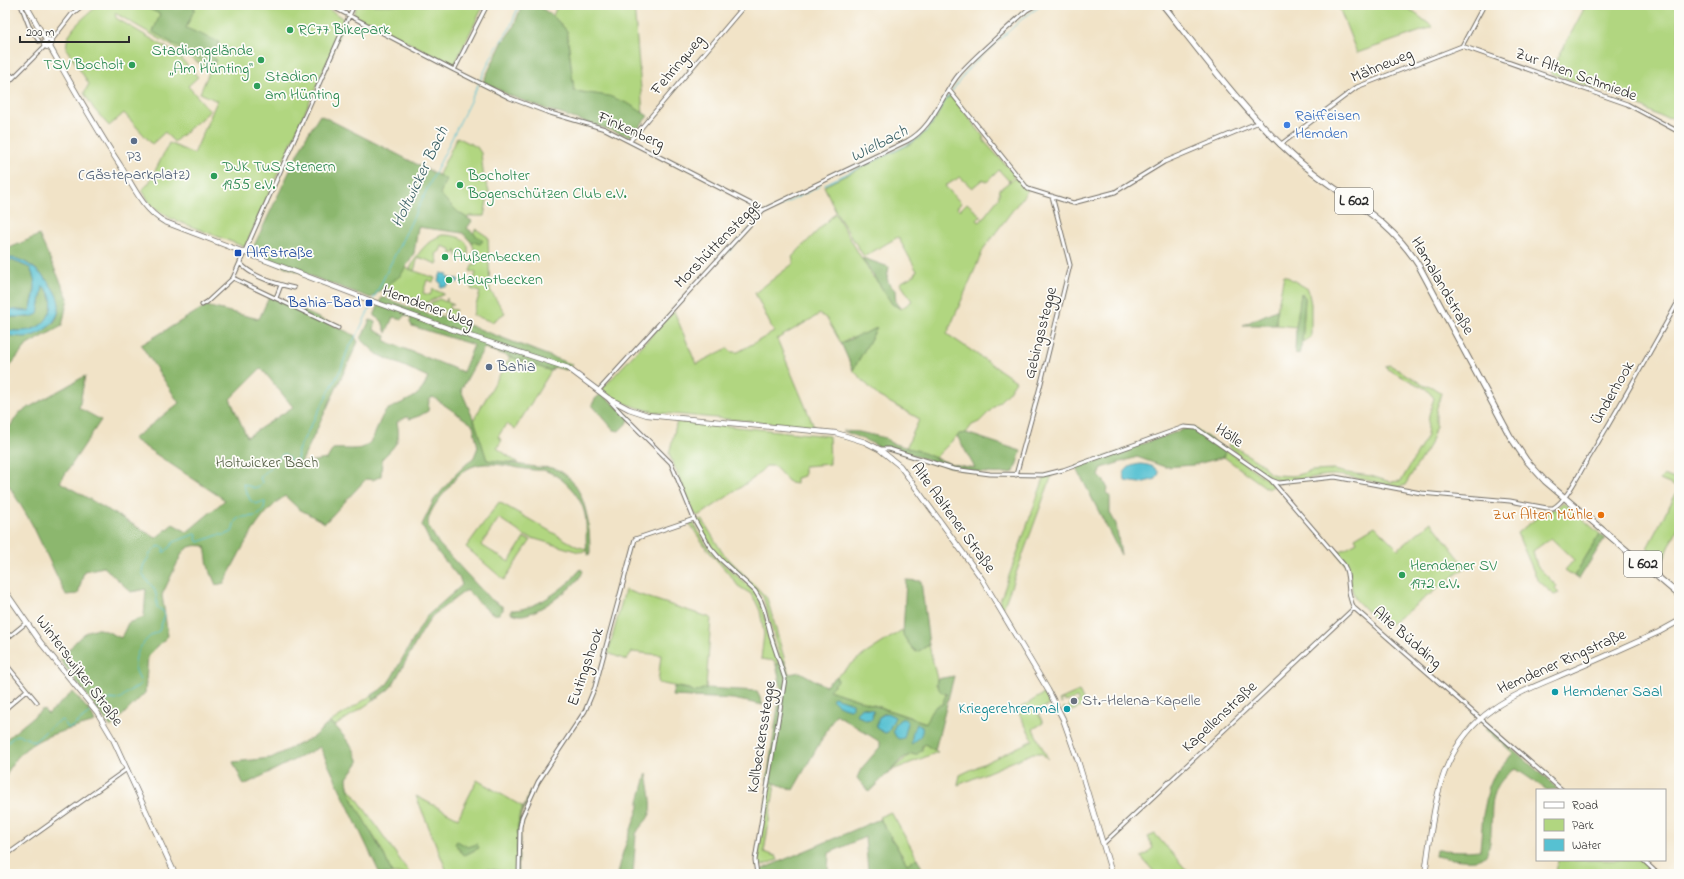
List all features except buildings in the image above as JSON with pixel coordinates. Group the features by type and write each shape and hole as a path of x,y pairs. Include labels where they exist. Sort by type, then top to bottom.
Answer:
{"main road":[{"name":"Hamalandstraße","path":"1163,5 1259,122 1280,145 1307,168 1375,216 1403,243 1420,266 1526,460 1564,497 1679,594"}],"street":[{"path":"21,5 29,26 39,41"},
{"path":"5,86 13,77 52,43 48,40 26,5"},
{"path":"48,40 82,5"},
{"path":"329,5 454,70 487,5"},
{"path":"202,305 233,278 354,5"},
{"name":"Fehringweg","path":"630,141 745,5"},
{"name":"Morshüttenstegge","path":"598,391 764,210 913,138 928,124 960,73 1027,10 1036,5"},
{"path":"1462,46 1484,5"},
{"name":"Zur Alten Schmiede","path":"1462,46 1627,104 1679,132"},
{"name":"Mähneweg","path":"1280,145 1358,87 1462,46"},
{"name":"Hemdener Weg","path":"47,47 150,213 165,222 368,300 473,337 568,368 598,391"},
{"path":"5,70 13,77"},
{"name":"Finkenberg","path":"454,70 510,98 547,112 605,130 630,141 764,210"},
{"path":"949,90 1028,188 1073,203 1115,192 1164,162 1259,122"},
{"name":"Gebingsstegge","path":"1016,475 1040,387 1070,265 1052,196"},
{"path":"240,263 250,272 281,285 294,288"},
{"path":"233,278 338,328"},
{"path":"276,298 281,285"},
{"name":"Ünderhook","path":"1564,497 1629,391 1679,300"},
{"name":"Alte Aaltener Straße","path":"598,391 629,409 647,415 836,433 865,442 879,449 896,462 908,475 982,579 1048,690 1071,739 1112,874"},
{"name":"Kollbeckersstegge","path":"608,398 621,414 671,463 694,519 710,547 721,560 755,591 762,600 772,640 785,679 755,860 757,874"},
{"name":"Hölle","path":"879,449 889,449 953,469 990,474 1043,475 1054,473 1184,427 1190,427 1196,428 1271,480 1280,483 1335,477 1421,493 1510,501 1547,508 1556,506 1564,497"},
{"name":"Alte Büdding","path":"1271,480 1344,565 1347,573 1349,599 1354,608 1561,789"},
{"name":"Eutingshook","path":"519,874 520,827 522,817 538,782 585,711 595,687 635,539 694,519"},
{"name":"Winterswijker Straße","path":"5,591 26,622 97,712 113,739 175,874"},
{"name":"Kapellenstraße","path":"1103,844 1354,608"},
{"name":"Hemdener Ringstraße","path":"1425,874 1437,802 1445,772 1462,739 1480,718 1505,700 1659,632 1679,621"},
{"path":"5,640 26,622"},
{"path":"5,663 37,702"},
{"path":"5,709 28,690"},
{"path":"5,856 127,769"},
{"path":"1644,861 1658,874"}],"green space":[{"path":"98,5 321,5 342,17 344,24 245,247 172,219 157,210 150,203 142,190 149,183 169,143 194,154 217,101 200,93 210,70 179,50 115,13 116,18 177,54 198,77 188,86 210,111 174,142 165,132 152,144 124,113 109,126 94,109 84,93 89,84 67,50 68,37 76,25"},
{"path":"151,5 190,5 195,8 186,28 219,42 213,57 216,59 213,67 153,32 160,14 149,9"},
{"path":"357,5 484,5 454,65 353,15"},
{"path":"522,5 537,5 553,16 567,31 574,91 609,96 629,104 648,116 633,135 629,136 551,111 511,96 483,82 502,43 513,28"},
{"path":"557,5 634,5 643,113 610,98 574,91 567,31 553,16"},
{"path":"1338,5 1404,5 1433,27 1357,53"},
{"path":"1586,5 1679,5 1679,119 1659,116 1629,100 1550,73"},
{"path":"950,96 955,100 983,136 984,141 1015,175 1009,181 999,170 987,182 983,179 972,188 960,177 945,186 961,203 957,208 960,210 967,203 981,216 977,220 980,222 998,199 1000,189 1016,177 1028,190 984,248 947,334 1016,381 1008,393 979,422 972,425 966,433 959,434 935,458 919,451 906,448 919,420 918,418 878,396 853,370 876,329 856,344 851,337 841,343 827,319 820,314 777,339 814,427 661,413 631,406 604,392 603,388 674,311 696,364 728,348 732,352 738,352 774,332 755,293 794,263 792,257 835,213 872,276 884,289 892,304 901,309 912,301 900,283 916,274 915,272 917,271 898,237 865,256 863,255 838,216 824,186 915,141 925,133 933,123 945,101"},
{"path":"320,115 446,179 440,194 458,212 472,221 467,228 483,241 480,244 470,241 463,233 418,227 414,253 401,275 371,298 250,254 306,137"},
{"name":"Bocholter Bogenschützen Club e.V.","path":"457,137 477,147 481,153 484,179 489,191 484,216 469,216 466,220 431,191"},
{"path":"476,229 488,237 490,290 505,313 492,322 473,315 480,292 471,289 476,273 470,271 473,264 476,264 479,256 473,253 474,248 469,238"},
{"path":"39,235 68,298 62,326 27,345 5,372 5,335 20,334 47,328 56,319 59,308 56,295 49,283 39,272 28,264 16,259 5,259 5,250"},
{"path":"442,235 459,237 463,240 468,247 467,259 457,256 456,250 455,253 451,254 451,249 442,246 440,251 436,254 437,264 418,257 414,271 410,269 416,258 427,244"},
{"path":"862,258 889,267 887,278 889,284 895,290 896,303 901,309 892,304"},
{"path":"12,260 30,268 36,283 31,308 29,311 5,309 5,263"},
{"path":"397,265 435,278 433,282 427,280 423,293 430,295 433,289 444,294 426,303 396,292 394,296 391,294 385,297 383,295"},
{"path":"1284,275 1308,289 1311,304 1311,337 1302,343 1305,298 1302,293 1296,327 1276,325 1277,310"},
{"path":"43,286 51,297 52,304 51,310 44,322 30,330 5,330 5,317 31,317 40,304"},
{"path":"1301,293 1305,298 1302,343 1299,354 1295,353 1296,327"},
{"path":"270,295 354,335 358,342 301,463 327,459 333,449 363,448 370,443 386,411 416,395 426,383 428,377 377,354 361,339 370,320 375,322 374,330 386,336 385,341 463,372 474,345 412,326 410,322 411,317 404,315 402,320 393,317 386,333 382,321 374,316 382,297 435,317 448,317 573,365 566,370 554,367 551,371 484,348 461,390 475,423 487,460 554,468 569,478 576,487 585,508 588,520 590,554 587,555 586,521 582,504 574,491 563,480 550,472 543,470 525,469 495,464 476,465 463,471 454,480 436,504 429,517 428,526 439,544 489,598 503,607 503,610 498,614 491,612 482,606 468,591 465,591 432,616 392,686 374,700 372,695 385,687 392,677 426,617 462,585 460,579 431,544 422,525 434,500 456,474 474,457 478,447 473,425 433,397 429,400 428,411 419,416 410,419 407,417 397,422 398,439 394,446 382,459 381,476 373,480 366,479 325,523 299,509 285,496 265,514 257,524 224,583 216,585 208,566 205,546 192,546 187,548 182,553 162,595 168,636 148,656 145,693 111,727 60,660 82,635 93,629 107,631 121,638 128,623 144,617 146,589 131,592 104,567 84,571 78,594 66,595 32,524 5,479 5,434 19,413 85,376 79,408 101,420 60,482 156,538 173,524 187,532 225,500 133,439 179,403 141,345 206,306 259,319","holes":["261,368 293,407 247,437 230,399"]},
{"path":"447,298 447,302 454,305 450,305 449,309 456,310 451,315 444,315 445,310 430,305 429,308 424,307 439,299 446,302"},
{"path":"1276,310 1276,325 1243,325"},
{"path":"877,328 853,370 841,343"},
{"path":"509,356 551,371 515,429 506,424 498,437 502,440 497,448 518,463 486,460 474,419 507,362 509,362"},
{"path":"1390,365 1425,386 1432,387 1441,393 1436,411 1436,426 1430,444 1405,485 1400,487 1334,475 1280,481 1268,477 1262,473 1228,446 1229,443 1263,465 1269,473 1275,475 1293,476 1312,471 1334,470 1371,476 1390,482 1401,481 1427,435 1429,415 1434,398 1426,389 1387,369 1386,366"},
{"path":"601,394 630,417 628,422 619,431 614,430 592,405 595,399"},
{"path":"677,421 829,436 830,464 804,466 804,476 796,478 796,484 790,483 774,466 766,466 754,478 697,516 693,511 669,454"},
{"path":"1190,428 1196,429 1226,450 1224,457 1193,465 1165,467 1137,457 1102,468 1099,476 1104,481 1108,489 1107,492 1110,497 1110,513 1116,524 1121,555 1076,467"},
{"path":"843,431 859,432 886,438 891,443 919,451 952,464 975,468 957,436 959,434 966,433 1021,451 1014,472 984,473 951,467 889,447 880,447"},
{"path":"1226,450 1269,481 1273,486 1268,489 1224,457"},
{"path":"1052,475 1004,606 1001,607 999,604 1044,478"},
{"path":"1664,475 1679,481 1679,488 1660,480"},
{"path":"1679,488 1679,525 1663,561 1647,548"},
{"path":"499,502 578,547 587,549 587,551 579,552 525,536 499,518 481,545 509,562 524,538 531,540 504,580 466,547"},
{"path":"1563,502 1600,534 1574,576 1565,570 1574,560 1551,538 1533,551 1537,566 1557,586 1555,589 1559,593 1554,595 1537,579 1517,533 1546,511 1556,509"},
{"path":"702,519 722,552 767,598 785,661 781,662 763,597 727,564 713,548 698,525 697,520"},
{"path":"693,522 706,544 718,559 756,593 779,663 776,665 775,661 761,659 764,634 760,611 756,602 751,594 738,586 707,549 689,523"},
{"name":"Hemdener SV 1972 e.V.","path":"1431,522 1466,567 1384,629 1356,600 1352,590 1348,567 1337,553 1357,542 1355,538 1375,526 1398,549"},
{"path":"1600,534 1605,538 1579,579 1574,576"},
{"path":"581,569 583,571 575,583 550,603 525,615 511,613 511,610 526,608 550,596 571,580"},
{"path":"906,580 921,581 929,645 917,652 912,648 903,635"},
{"path":"625,590 711,618 706,688 695,692 689,689 658,683 661,655 632,652 626,660 608,653"},
{"path":"902,630 906,640 916,652 929,645 937,679 936,685 946,693 944,702 931,715 927,723 829,690 838,681 837,676 859,658"},
{"path":"785,661 789,674 800,672 825,686 837,676 838,681 829,690 926,723 934,708 943,704 946,695 946,693 942,693 938,688 937,679 954,676 935,750 925,744 922,746 922,750 916,755 911,754 902,759 869,792 857,778 861,769 880,747 880,742 836,714 793,790 767,780 781,687 776,665","holes":["863,707 873,710 871,719 865,719 858,716","885,713 893,716 885,733 877,728 879,717"]},
{"path":"674,687 689,689 695,692 706,688 757,691 763,705 733,699 672,696"},
{"path":"1079,691 1085,705 1065,714 1063,708 1065,707 1068,710 1069,704 1079,702 1077,698 1069,700 1068,702 1065,702 1063,699 1061,700 1061,704 1059,700"},
{"path":"73,692 91,713 95,722 54,734 31,745 21,753 12,764 5,778 5,740 43,709 48,714"},
{"path":"1045,693 1051,704 1037,711 1043,723 1033,729 1048,759 1041,753 1033,753 958,785 960,775 1033,740 1017,710"},
{"path":"372,695 374,700 335,726 329,723"},
{"path":"329,723 338,729 353,748 359,762 347,778 348,788 356,806 385,857 392,874 380,874 320,747 244,785 233,762 271,758 313,737"},
{"path":"1488,727 1558,789 1546,789 1516,769 1512,771 1500,782 1493,799 1489,846 1484,857 1480,859 1467,860 1435,856 1436,850 1480,850 1483,815 1489,786 1493,777 1513,753 1485,729"},
{"path":"925,744 938,752 890,771 911,754 916,755"},
{"path":"647,773 651,810 649,817 636,834 633,874 618,874 623,852 639,807 639,801"},
{"path":"477,780 523,807 519,816 516,873 487,869 483,874 448,874 416,796 458,818"},
{"path":"770,781 775,784 764,852 776,856 778,860 758,867 759,847"},
{"path":"347,784 410,874 392,874 381,848 354,805"},
{"path":"530,791 531,793 521,817 518,874 516,873 518,824"},
{"path":"891,812 917,858 907,864 879,817"},
{"path":"880,819 907,864 917,858 924,872 923,874 856,874 868,870 865,837 829,853 828,871 821,874 795,874 793,872 792,874 760,874 760,870"},
{"path":"1155,834 1190,874 1156,874 1141,857 1149,853 1149,851 1153,848 1148,837"},
{"path":"457,841 468,847 477,844 479,848 463,855 455,843"},
{"path":"1558,861 1641,861 1657,874 1556,874"}],"water":[{"path":"5,259 18,259 26,263 41,274 53,289 59,304 59,311 53,322 42,331 30,336 22,337 5,335 5,330 26,331 39,326 44,322 51,310 51,297 43,286 38,314 31,317 5,317 5,309 29,311 34,297 35,288 34,279 30,268 12,260 5,263"},
{"name":"Hauptbecken","path":"441,273 447,274 448,278 458,279 459,281 457,283 452,280 446,287 440,287 441,283 438,281"},
{"path":"1133,465 1149,465 1156,469 1159,473 1156,479 1140,483 1125,481 1124,473 1127,469"},
{"path":"834,697 852,703 852,708 845,708 838,705 832,699"},
{"path":"861,707 873,710 872,719 865,720 856,714"},
{"path":"887,713 895,717 888,732 885,733 876,728 879,717"},
{"path":"904,718 908,723 904,738 899,739 893,731 897,723"},
{"path":"916,724 922,727 922,732 918,739 911,744 913,731"}],"waterway":[{"name":"Holtwicker Bach","path":"373,300 495,50 510,28 519,5"},
{"name":"Wielbach","path":"952,91 969,68 1023,18 1042,5"},
{"name":"Wielbach","path":"825,184 905,146 919,137 927,130 949,95"},
{"name":"Wielbach","path":"744,235 764,214 820,186"},
{"name":"Wielbach","path":"728,253 740,239"},
{"name":"Holtwicker Bach","path":"97,707 110,699 116,700 121,698 141,683 135,667 137,654 142,644 150,636 159,631 165,615 163,611 157,607 157,597 155,591 144,577 142,570 153,550 155,548 162,547 164,548 163,552 165,552 174,542 195,534 197,535 196,540 199,542 218,535 225,535 232,532 236,520 261,513 264,509 265,502 256,504 250,500 243,484 254,488 260,486 262,482 260,478 282,455 285,454 290,459 290,464 297,463 298,450 341,369 348,349 359,331 372,303"},
{"name":"Holtwicker Bach","path":"5,746 14,736 20,735 34,742 59,721 63,720 68,728 72,727 92,711"}],"place":[{"name":"RC77 Bikepark","path":"290,30"},
{"name":"Stadiongelände „Am Hünting“","path":"261,60"},
{"name":"TSV Bocholt","path":"132,65"},
{"name":"Stadion am Hünting","path":"257,86"},
{"name":"Raiffeisen Hemden","path":"1287,125"},
{"name":"P3 (Gästeparkplatz)","path":"134,141"},
{"name":"DJK TuS Stenern 1955 e.V.","path":"214,176"},
{"name":"Bocholter Bogenschützen Club e.V.","path":"460,185"},
{"name":"Alffstraße","path":"238,253"},
{"name":"Außenbecken","path":"445,257"},
{"name":"Hauptbecken","path":"449,280"},
{"name":"Bahia-Bad","path":"369,303"},
{"name":"Bahia","path":"489,367"},
{"name":"Zur Alten Mühle","path":"1601,515"},
{"name":"Hemdener SV 1972 e.V.","path":"1402,575"},
{"name":"Hemdener Saal","path":"1555,692"},
{"name":"St.-Helena-Kapelle","path":"1074,701"},
{"name":"Kriegerehrenmal","path":"1067,709"}]}
